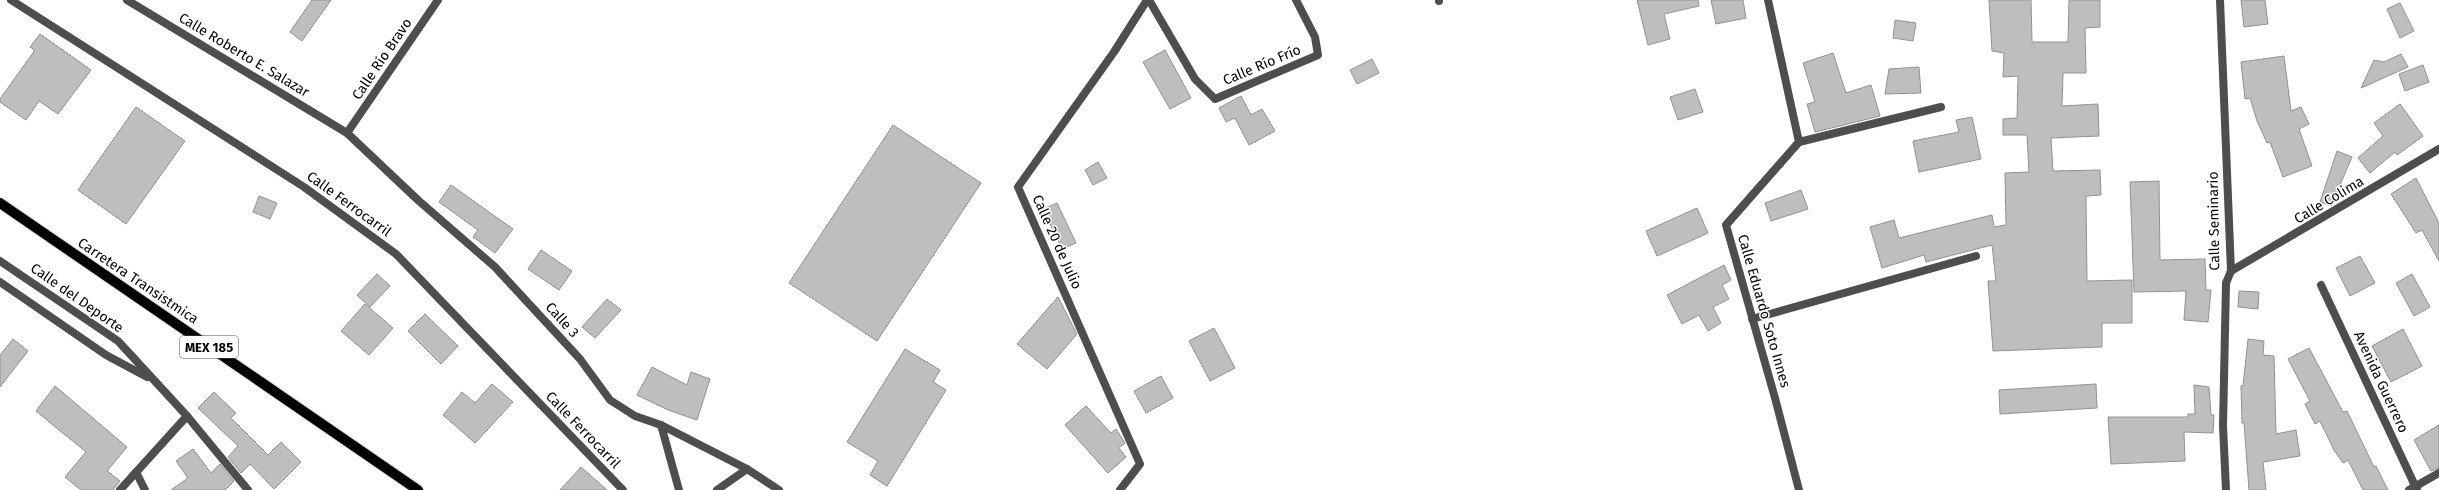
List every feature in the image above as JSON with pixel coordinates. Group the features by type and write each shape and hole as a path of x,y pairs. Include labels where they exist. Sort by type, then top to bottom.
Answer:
{"main road":[{"name":"Carretera Transistmica","path":"0,203 418,490"}],"street":[{"name":"Calle Ferrocarril","path":"11,0 304,187 396,254 623,490"},
{"name":"Calle Roberto E. Salazar","path":"127,0 347,133"},
{"name":"Calle Río Bravo","path":"347,133 438,0"},
{"name":"Calle Río Frío","path":"1148,0 1195,79 1215,99 1318,54 1315,37 1296,0"},
{"name":"Calle 20 de Julio","path":"1120,490 1140,464 1018,187 1114,52 1148,0"},
{"path":"1768,0 1799,142 1941,107"},
{"name":"Calle Seminario","path":"2220,0 2231,271 2226,283 2223,426 2226,490"},
{"name":"Calle 3","path":"347,133 419,201 495,267 580,359 610,400 635,416 661,424 747,469 779,490"},
{"name":"Calle Eduardo Soto Innes","path":"1799,142 1726,226 1799,490"},
{"name":"Calle Colima","path":"2231,271 2439,149"},
{"path":"1752,319 1976,256"},
{"name":"Calle del Deporte","path":"0,261 118,341 151,379 187,416 248,490"},
{"name":"Calle del Deporte","path":"0,282 106,355 151,379"},
{"name":"Avenida Guerrero","path":"2321,285 2414,489"},
{"path":"120,490 187,416"},
{"path":"661,424 679,490"},
{"path":"716,490 747,469"},
{"path":"136,472 145,490"},
{"path":"2414,489 2439,473"}],"building":[{"path":"312,0 331,0 302,41 290,32"},
{"path":"1637,0 1698,0 1699,6 1664,14 1670,39 1648,45"},
{"path":"1711,0 1743,0 1746,18 1716,24"},
{"path":"1989,0 2031,0 2032,42 2068,42 2069,0 2100,0 2100,27 2085,28 2086,73 2063,73 2062,106 2098,104 2099,136 2051,138 2053,171 2100,170 2101,195 2086,196 2087,281 2132,280 2132,323 2102,323 2102,347 1993,351 1988,281 1996,281 1992,245 1926,262 1924,255 1882,268 1870,227 1894,220 1899,238 1992,215 1994,227 2006,225 2005,173 2029,172 2027,135 2003,135 2003,119 2017,118 2018,76 2003,77 2004,53 1992,51"},
{"path":"2241,0 2265,0 2268,24 2244,27"},
{"path":"2400,3 2414,31 2400,38 2387,9"},
{"path":"1895,20 1916,23 1913,41 1893,38"},
{"path":"40,34 91,70 58,114 39,101 26,120 0,102 0,99 35,50 30,47"},
{"path":"1165,50 1191,98 1170,109 1143,62"},
{"path":"1833,53 1846,93 1871,85 1880,116 1815,132 1807,104 1815,102 1803,63"},
{"path":"2401,54 2408,67 2361,88 2374,60 2384,62"},
{"path":"2284,56 2291,111 2301,107 2309,124 2299,129 2312,166 2283,177 2270,142 2267,143 2257,121 2250,98 2245,99 2241,62"},
{"path":"1372,59 1379,73 1357,84 1350,70"},
{"path":"2423,65 2429,82 2405,91 2399,74"},
{"path":"1919,67 1921,93 1885,94 1889,69"},
{"path":"1695,89 1703,112 1678,120 1670,97"},
{"path":"1241,96 1251,115 1262,109 1275,131 1249,145 1235,118 1226,122 1219,108"},
{"path":"2400,104 2423,136 2397,155 2395,152 2370,173 2358,158 2383,136 2374,123"},
{"path":"136,107 185,141 126,224 78,190"},
{"path":"1972,117 1981,159 1919,172 1913,141 1959,132 1956,120"},
{"path":"893,125 981,183 877,341 789,283"},
{"path":"2337,151 2352,157 2331,206 2320,202"},
{"path":"1098,162 1107,178 1093,185 1085,170"},
{"path":"2416,178 2439,223 2439,261 2422,230 2416,233 2391,194"},
{"path":"2159,181 2160,260 2205,259 2206,290 2211,290 2208,322 2184,320 2186,291 2134,292 2130,182"},
{"path":"451,185 513,229 495,253 473,237 478,230 439,202"},
{"path":"1801,190 1808,209 1771,221 1765,203"},
{"path":"259,196 277,203 270,219 253,212"},
{"path":"1057,203 1076,243 1062,249 1043,209"},
{"path":"1697,208 1708,233 1657,256 1646,231"},
{"path":"541,250 572,271 559,290 528,269"},
{"path":"2360,256 2375,283 2350,296 2336,268"},
{"path":"1724,265 1731,280 1722,285 1729,299 1713,307 1721,323 1708,331 1699,315 1682,324 1667,295"},
{"path":"377,274 390,286 370,307 357,295"},
{"path":"2412,274 2430,307 2414,316 2396,283"},
{"path":"2239,291 2259,292 2258,309 2238,307"},
{"path":"1058,297 1077,334 1047,369 1017,344"},
{"path":"607,299 621,310 595,338 582,327"},
{"path":"365,304 393,328 369,355 341,331"},
{"path":"425,314 458,346 441,364 408,331"},
{"path":"1214,328 1235,368 1210,381 1189,341"},
{"path":"2403,329 2422,366 2391,382 2372,346"},
{"path":"13,339 28,351 0,387 0,355"},
{"path":"2248,339 2264,341 2263,355 2274,356 2276,434 2296,430 2300,456 2263,462 2266,490 2249,490 2244,423 2242,423 2241,386 2243,386"},
{"path":"2309,348 2343,412 2347,411 2374,467 2376,466 2388,490 2363,490 2348,460 2343,463 2334,450 2320,421 2315,424 2305,404 2310,401 2288,359"},
{"path":"905,349 940,370 933,382 946,390 887,486 870,475 878,461 847,442"},
{"path":"652,367 687,385 691,372 710,379 697,420 668,410 637,395"},
{"path":"1161,376 1173,398 1146,413 1134,391"},
{"path":"492,384 513,402 475,443 443,415 462,392 475,403"},
{"path":"2096,384 2097,408 2000,414 1999,390"},
{"path":"2194,385 2209,387 2211,415 2214,415 2213,433 2184,432 2185,461 2111,464 2108,417 2188,417 2188,414 2195,414"},
{"path":"55,386 127,447 107,471 120,481 113,490 81,490 65,477 86,452 36,411"},
{"path":"214,392 236,413 231,418 268,455 281,442 301,462 274,489 250,464 241,473 228,457 238,446 198,408"},
{"path":"1086,406 1111,433 1116,429 1125,443 1119,448 1126,457 1108,473 1065,425"},
{"path":"2439,425 2439,468 2431,471 2414,440"},
{"path":"193,449 211,473 220,464 234,481 225,490 171,490 188,478 176,461"},
{"path":"581,467 607,490 560,490"}]}
